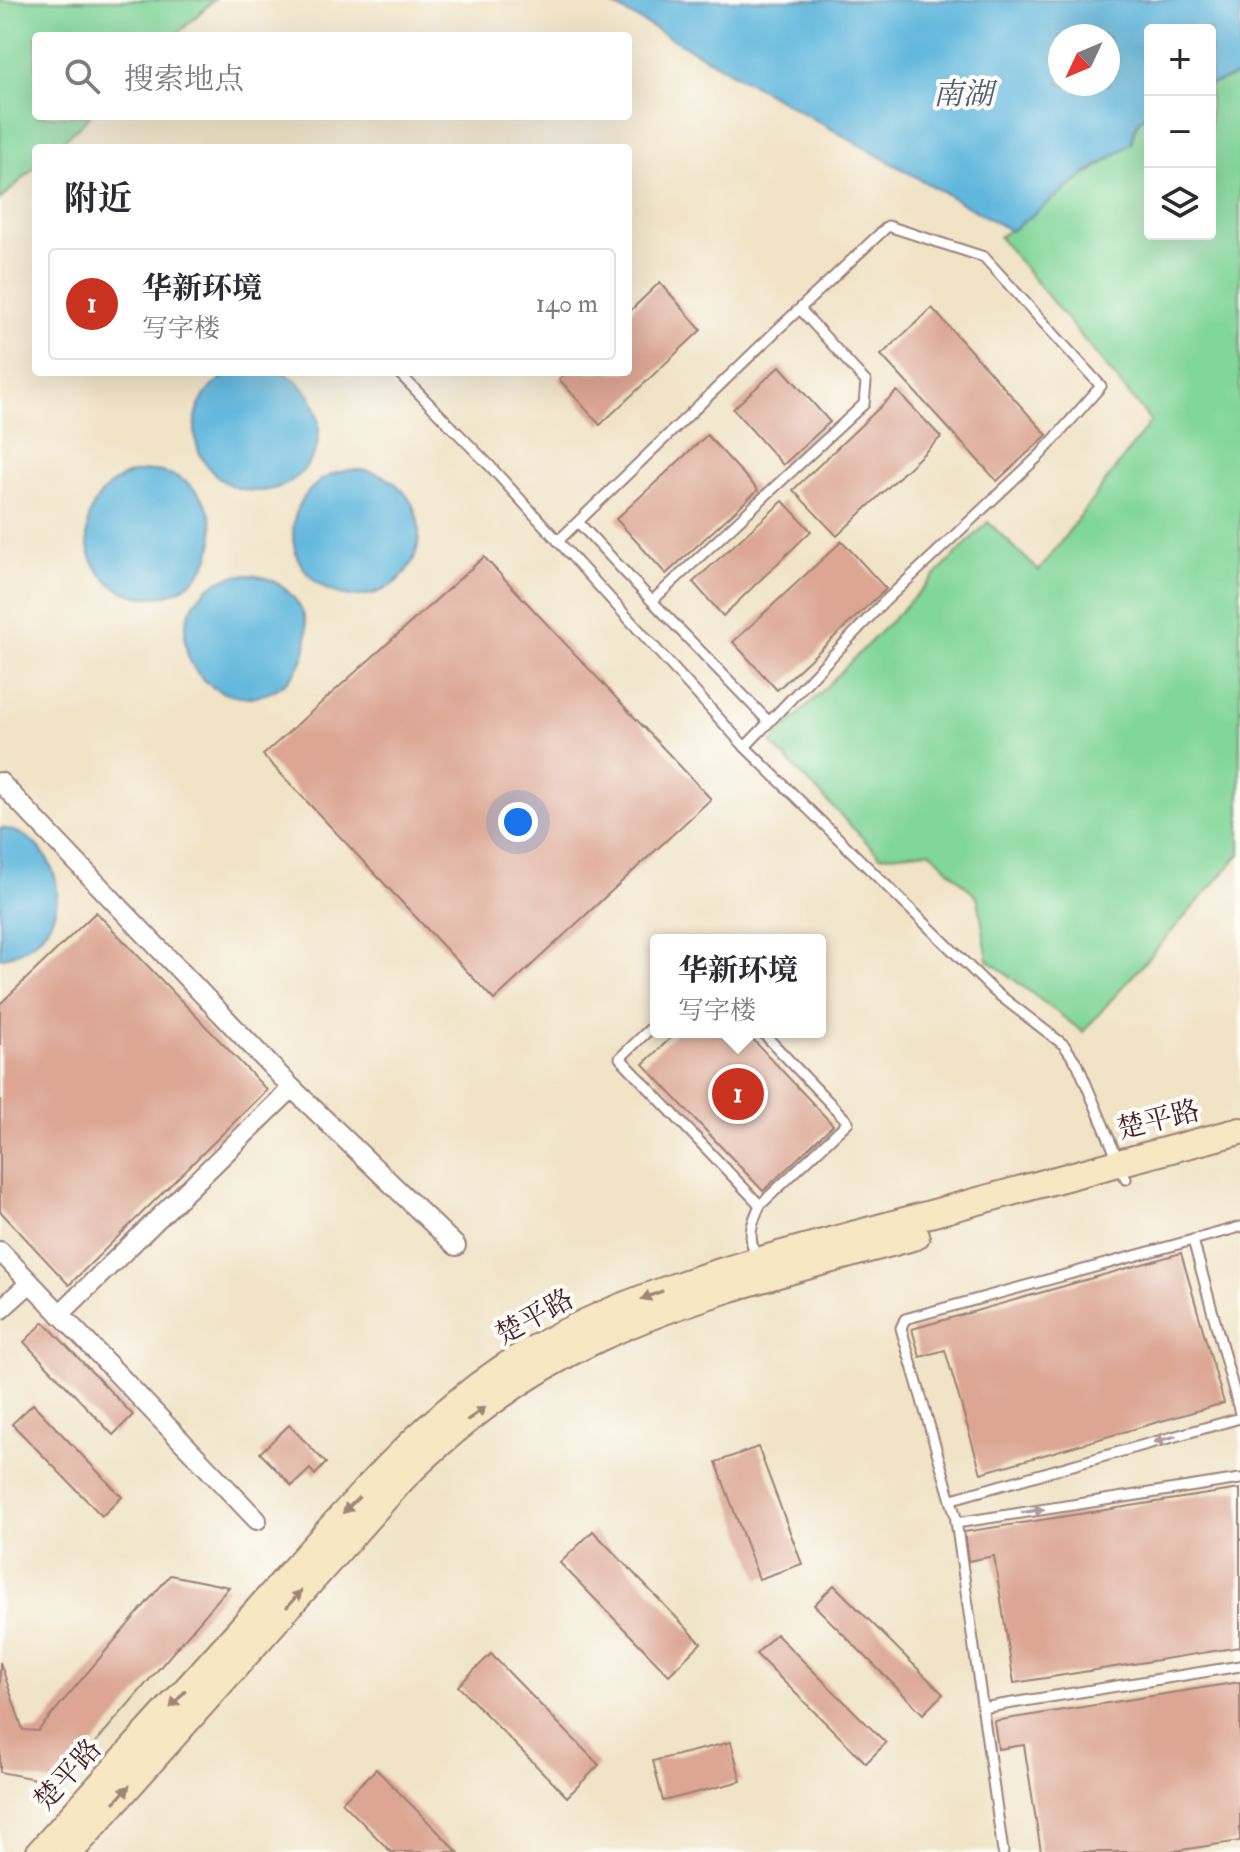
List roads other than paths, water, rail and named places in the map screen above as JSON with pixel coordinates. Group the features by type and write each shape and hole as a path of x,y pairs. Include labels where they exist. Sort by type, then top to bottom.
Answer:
{"main road":[{"name":"楚平路","path":"70,1852 402,1479 458,1427 525,1379 599,1338 707,1296 1123,1170 1240,1131"},
{"name":"楚平路","path":"40,1852 339,1518 445,1412 512,1362 588,1321 662,1291 758,1261 1123,1170 1240,1149"}],"street":[{"path":"0,782 292,1088 456,1246"},
{"path":"60,1314 292,1088"},
{"path":"0,1251 257,1520"},
{"path":"0,1310 30,1283"}],"lane":[{"path":"558,541 888,226 984,257 1101,386 1041,454 883,603 745,747"},
{"path":"652,601 864,404 866,382 800,309"},
{"path":"402,376 490,466 745,747 994,991 1064,1045 1078,1065 1123,1170"},
{"path":"578,522 769,722"},
{"path":"650,1029 620,1058 760,1205"},
{"path":"758,1261 750,1233 760,1205 848,1122 768,1038"},
{"path":"1003,1852 952,1499 901,1328 905,1319 1240,1228"},
{"path":"952,1499 1240,1416 1193,1240"},
{"path":"956,1523 1240,1479"},
{"path":"982,1708 1240,1666"}],"water":[{"name":"南湖","path":"604,0 1240,0 1240,74 1216,83 1216,24 1144,24 1144,116 1136,125 1131,144 1011,231"},
{"path":"225,376 289,376 309,395 318,417 318,441 309,463 291,481 269,490 245,490 223,481 205,463 196,441 196,417 200,405 213,385"},
{"path":"356,470 380,475 400,489 414,509 419,533 414,557 400,577 380,591 356,596 332,591 312,577 298,557 293,533 298,509 312,489 332,475"},
{"path":"150,471 174,475 195,489 209,510 213,534 209,558 195,579 174,593 150,597 126,593 105,579 91,558 87,534 91,510 105,489 126,475"},
{"path":"246,575 270,579 289,593 303,612 307,636 303,660 289,679 270,693 246,697 222,693 203,679 189,660 185,636 189,612 203,593 222,579"},
{"path":"0,828 18,833 34,843 55,876 57,894 47,927 35,941 20,952 0,958"}],"place":[{"name":"华新环境","path":"738,1094"}]}
